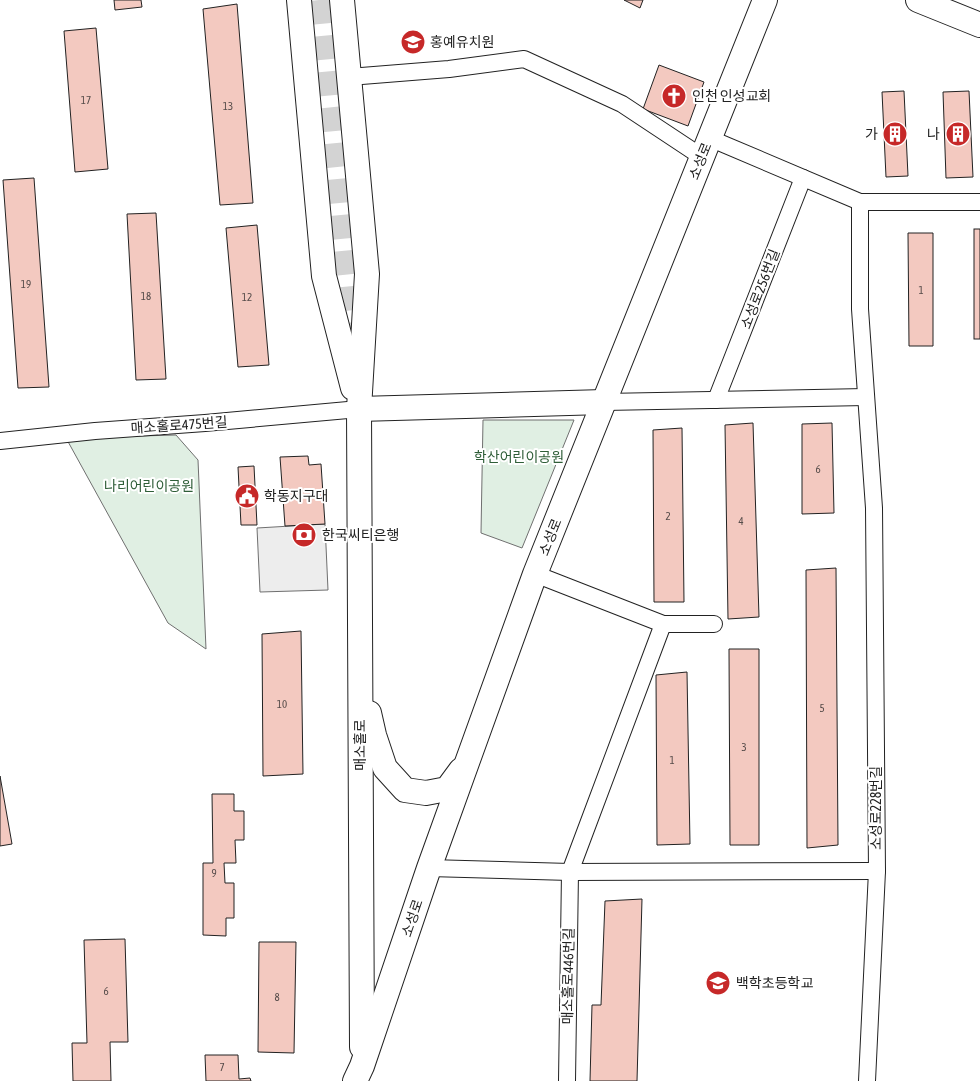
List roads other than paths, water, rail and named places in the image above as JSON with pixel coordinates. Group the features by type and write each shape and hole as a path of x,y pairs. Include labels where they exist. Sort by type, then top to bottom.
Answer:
{"street":[{"path":"299,0 324,276 358,409"},
{"path":"342,0 367,274 358,409"},
{"name":"소성로","path":"359,1076 429,868 535,574 764,0"},
{"path":"918,0 980,25"},
{"path":"349,77 449,69 524,59 622,104 705,148 803,178 860,202 980,202"},
{"name":"소성로256번길","path":"716,400 803,178"},
{"path":"358,409 866,397 860,309 860,202"},
{"name":"소성로228번길","path":"866,397 874,508 877,871 866,1081"},
{"name":"매소홀로475번길","path":"0,441 95,431 358,409"},
{"name":"매소홀로","path":"358,409 360,675 359,1076"},
{"path":"535,574 663,624 714,624"},
{"path":"570,872 663,624"},
{"path":"360,675 374,735 385,768 405,790 426,793 447,789 468,760"},
{"path":"429,868 570,872 877,871"},
{"name":"매소홀로446번길","path":"568,1081 570,872"}],"tunnel":[{"path":"319,0 354,367"}],"place":[{"name":"홍예유치원","path":"413,42"},
{"name":"인천 인성교회","path":"674,96"},
{"name":"가","path":"895,134"},
{"name":"나","path":"958,134"},
{"name":"학동지구대","path":"247,496"},
{"name":"한국씨티은행","path":"304,535"},
{"name":"백학초등학교","path":"718,983"}],"park label":[{"name":"학산어린이공원","path":"519,457"},
{"name":"나리어린이공원","path":"149,486"}]}
